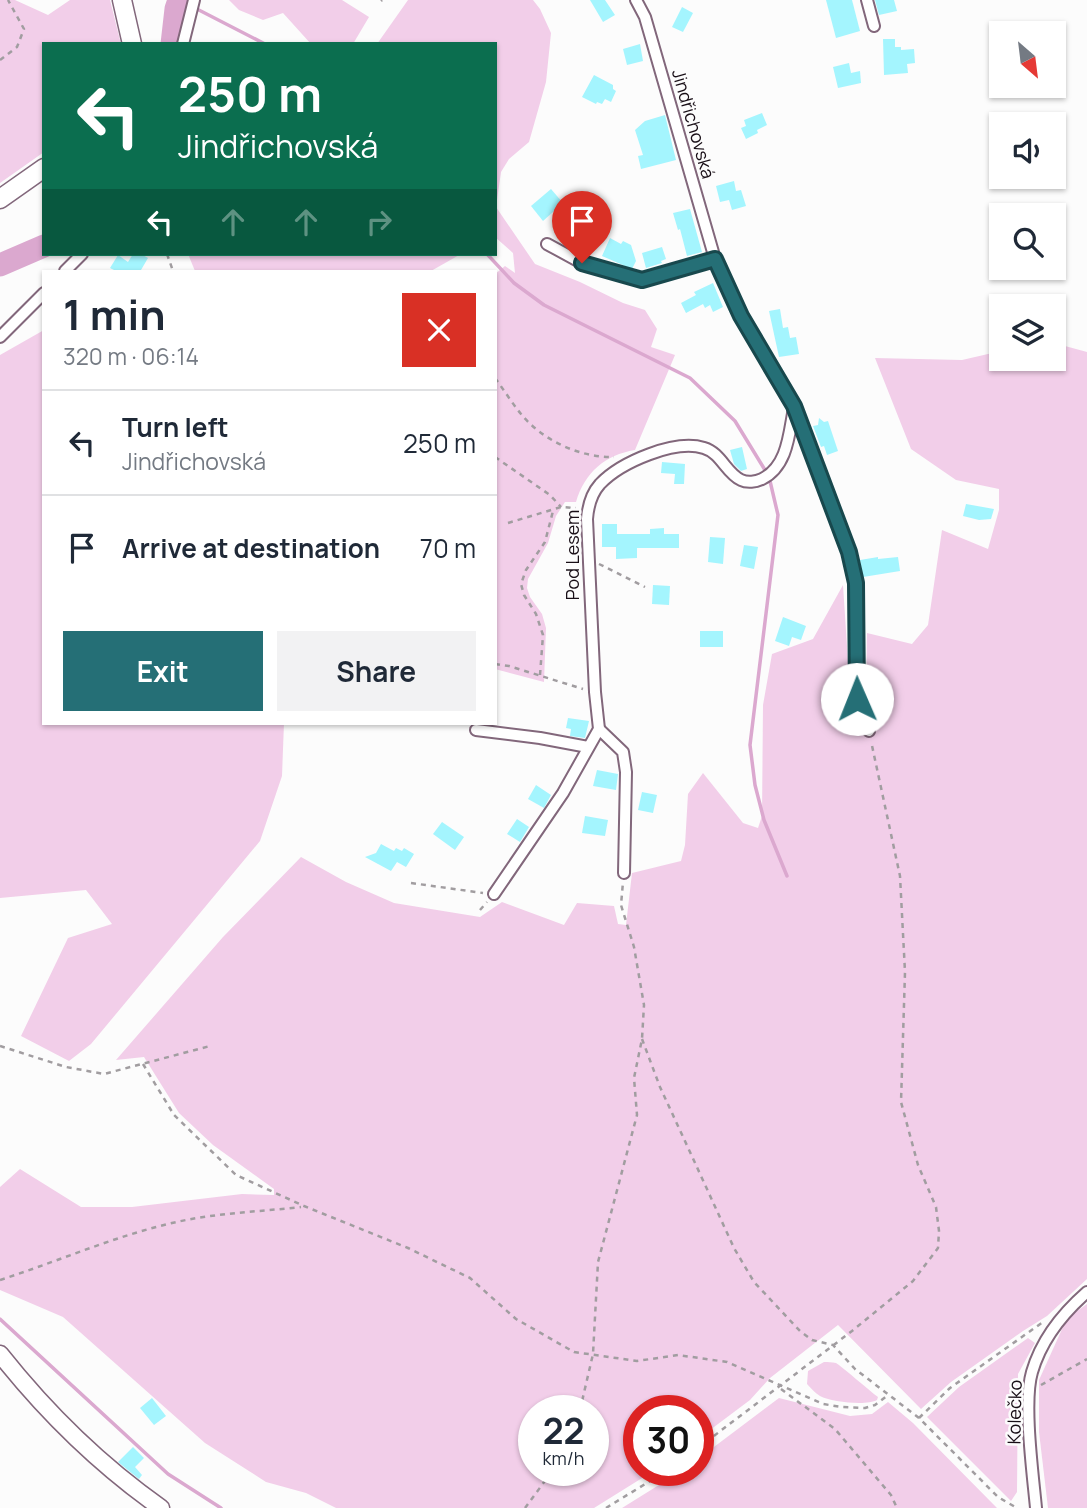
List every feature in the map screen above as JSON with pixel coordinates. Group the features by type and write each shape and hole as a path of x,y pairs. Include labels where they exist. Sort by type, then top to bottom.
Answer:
{"main road":[{"path":"122,0 132,42"},
{"path":"0,199 42,169"}],"street":[{"path":"184,42 194,0"},
{"name":"Jindřichovská","path":"636,0 645,17 715,259 741,316 794,406 849,552 856,583 857,699 869,731"},
{"path":"867,0 874,26"},
{"path":"547,244 582,263 642,280 715,259"},
{"path":"66,270 80,256"},
{"path":"0,337 42,295"},
{"name":"Pod Lesem","path":"599,729 590,612 588,508 599,485 620,468 669,448 693,446 715,453 741,480 762,478 773,472 782,459 794,406"},
{"path":"494,894 563,793 599,729 624,752 624,873"},
{"path":"476,730 587,747"},
{"name":"Kolečko","path":"1036,1508 1029,1392 1032,1372 1047,1341 1068,1309 1087,1292"},
{"path":"0,1354 38,1400 112,1472 161,1508"}],"path":[{"path":"0,60 17,47 24,29 8,0"},
{"path":"497,381 521,414 540,433 577,450 615,457"},
{"path":"497,458 550,495 561,508"},
{"path":"508,523 561,508 588,508"},
{"path":"540,675 543,635 521,584 526,570 545,542 553,511"},
{"path":"590,559 645,587"},
{"path":"497,664 595,692"},
{"path":"714,1436 913,1281 938,1248 936,1207 918,1165 901,1102 905,972 900,876 869,731"},
{"path":"583,1395 593,1354 598,1262 637,1115 634,1078 642,1039 644,1005 634,947 621,905 624,873"},
{"path":"411,883 494,894"},
{"path":"642,1039 660,1087 734,1248 754,1282 800,1331 812,1340 833,1345 855,1368 919,1418 998,1497 1017,1508"},
{"path":"0,1046 87,1072 104,1074 209,1046"},
{"path":"143,1064 174,1115 236,1175 408,1248 470,1278 516,1319 574,1352 637,1361 678,1354 727,1362 778,1387 802,1394 822,1404 854,1408 874,1405 888,1395"},
{"path":"0,1280 112,1239 170,1223 238,1211 304,1206"},
{"path":"919,1418 950,1388 1031,1330 1068,1309"},
{"path":"1029,1392 1087,1359"},
{"path":"778,1387 835,1429 891,1496 897,1508"},
{"path":"525,1508 541,1486"},
{"path":"606,1508 642,1486"}],"shaded area":[{"path":"0,0 15,0 48,15 70,0 110,0 120,42 42,42 42,153 0,183"},
{"path":"229,0 342,0 369,17 354,42 309,42 283,13 263,20 239,10"},
{"path":"408,0 533,0 540,9 551,33 546,82 529,142 509,159 501,172 497,200 497,42 378,42"},
{"path":"497,208 535,264 645,310 657,329 651,347 675,355 635,450 606,461 585,482 576,502 565,502 556,516 548,543 528,579 530,597 542,614 546,628 544,682 497,670 497,272 505,266 515,273 513,253 497,239"},
{"path":"189,256 457,256 433,270 195,270"},
{"path":"42,331 42,725 284,725 282,776 260,841 91,1044 69,1061 21,1036 68,938 112,924 86,890 0,898 0,355"},
{"path":"1066,346 1087,352 1087,1279 1047,1316 951,1382 921,1409 838,1325 770,1378 750,1400 714,1427 714,1395 623,1395 623,1486 629,1486 594,1508 336,1508 306,1493 266,1482 205,1443 63,1317 0,1290 0,1187 20,1169 81,1207 132,1207 242,1194 274,1195 274,1189 213,1145 179,1113 144,1057 116,1060 223,937 301,857 346,882 394,903 480,917 502,902 564,925 577,903 614,906 618,924 626,925 632,873 681,861 685,845 688,794 703,773 743,823 758,828 762,816 763,705 772,654 813,639 843,585 851,708 866,701 867,633 912,644 928,625 942,530 988,549 999,510 999,489 956,480 911,449 875,358 962,360 989,354 989,371 1066,371"},
{"path":"1087,1304 1087,1508 1048,1508 1039,1432 1039,1380 1067,1318"},
{"path":"1028,1338 1035,1343 1018,1374 1017,1492 1011,1501 927,1417 959,1387"},
{"path":"824,1362 839,1365 878,1397 877,1400 865,1403 849,1402 818,1395 807,1384 808,1371"},
{"path":"779,1398 850,1416 872,1414 888,1402 913,1423 997,1508 622,1508 657,1486 714,1486 714,1447"}],"building":[{"path":"590,0 605,0 615,15 603,22"},
{"path":"826,0 852,0 860,31 836,38"},
{"path":"875,0 894,0 897,11 879,15"},
{"path":"682,7 693,13 683,32 672,27"},
{"path":"883,39 895,39 895,47 901,47 901,50 914,49 915,63 907,64 908,73 884,75"},
{"path":"640,44 643,61 627,65 623,49"},
{"path":"849,63 851,73 860,71 861,83 838,88 833,67"},
{"path":"594,75 613,85 616,91 611,102 605,99 602,104 596,104 582,97"},
{"path":"762,113 767,125 746,139 741,128 746,126 744,120"},
{"path":"665,115 676,160 641,169 638,156 643,155 635,130 645,121"},
{"path":"734,181 736,191 741,190 746,206 732,210 729,200 720,202 716,186"},
{"path":"551,189 563,203 543,221 531,206"},
{"path":"690,209 702,252 687,256 673,213"},
{"path":"610,238 621,244 623,241 631,245 636,261 632,269 602,256"},
{"path":"662,247 666,259 646,268 642,253"},
{"path":"117,256 128,262 132,256 148,258 141,270 110,268"},
{"path":"713,283 723,307 713,312 710,305 705,308 703,304 686,313 681,303 696,295 694,292"},
{"path":"780,309 783,328 788,327 790,338 796,337 799,354 779,357 769,311"},
{"path":"819,418 824,422 828,421 838,451 827,455 824,446 821,447 813,426 818,425"},
{"path":"742,447 747,469 741,471 734,464 730,450"},
{"path":"662,462 685,464 684,484 674,484 675,474 661,473"},
{"path":"966,504 994,509 991,519 979,520 963,516"},
{"path":"602,524 617,524 617,534 650,534 650,529 664,528 664,534 679,534 679,548 637,548 637,558 616,559 616,547 602,547"},
{"path":"710,537 725,538 723,564 708,562"},
{"path":"744,545 758,547 754,569 740,566"},
{"path":"898,557 900,571 863,577 860,560"},
{"path":"653,585 670,586 669,605 652,604"},
{"path":"783,617 806,626 801,640 792,637 789,646 775,641"},
{"path":"700,631 723,631 723,647 700,647"},
{"path":"568,718 589,721 585,738 570,736 571,729 566,728"},
{"path":"597,770 618,774 616,790 593,786"},
{"path":"536,785 551,795 544,808 528,799"},
{"path":"642,792 657,795 653,813 638,810"},
{"path":"585,816 608,820 605,836 582,833"},
{"path":"517,819 529,827 520,842 507,834"},
{"path":"442,822 464,837 455,850 433,834"},
{"path":"381,844 394,851 396,848 402,851 404,848 414,854 406,867 397,862 391,871 365,857 376,853"},
{"path":"152,1398 166,1416 154,1425 140,1408"},
{"path":"133,1447 144,1458 135,1467 142,1475 139,1479 118,1462"}],"waterway":[{"path":"172,42 179,0"},
{"path":"195,8 261,42"},
{"path":"0,265 42,247"},
{"path":"489,256 514,283 544,305 690,378 735,421 765,470"},
{"path":"770,481 778,515 750,745 755,785 764,820 787,876"},
{"path":"0,1319 168,1474 221,1508"}],"route":[{"path":"582,263 642,280 715,259 741,316 794,406 849,552 856,583 857,699"}]}
